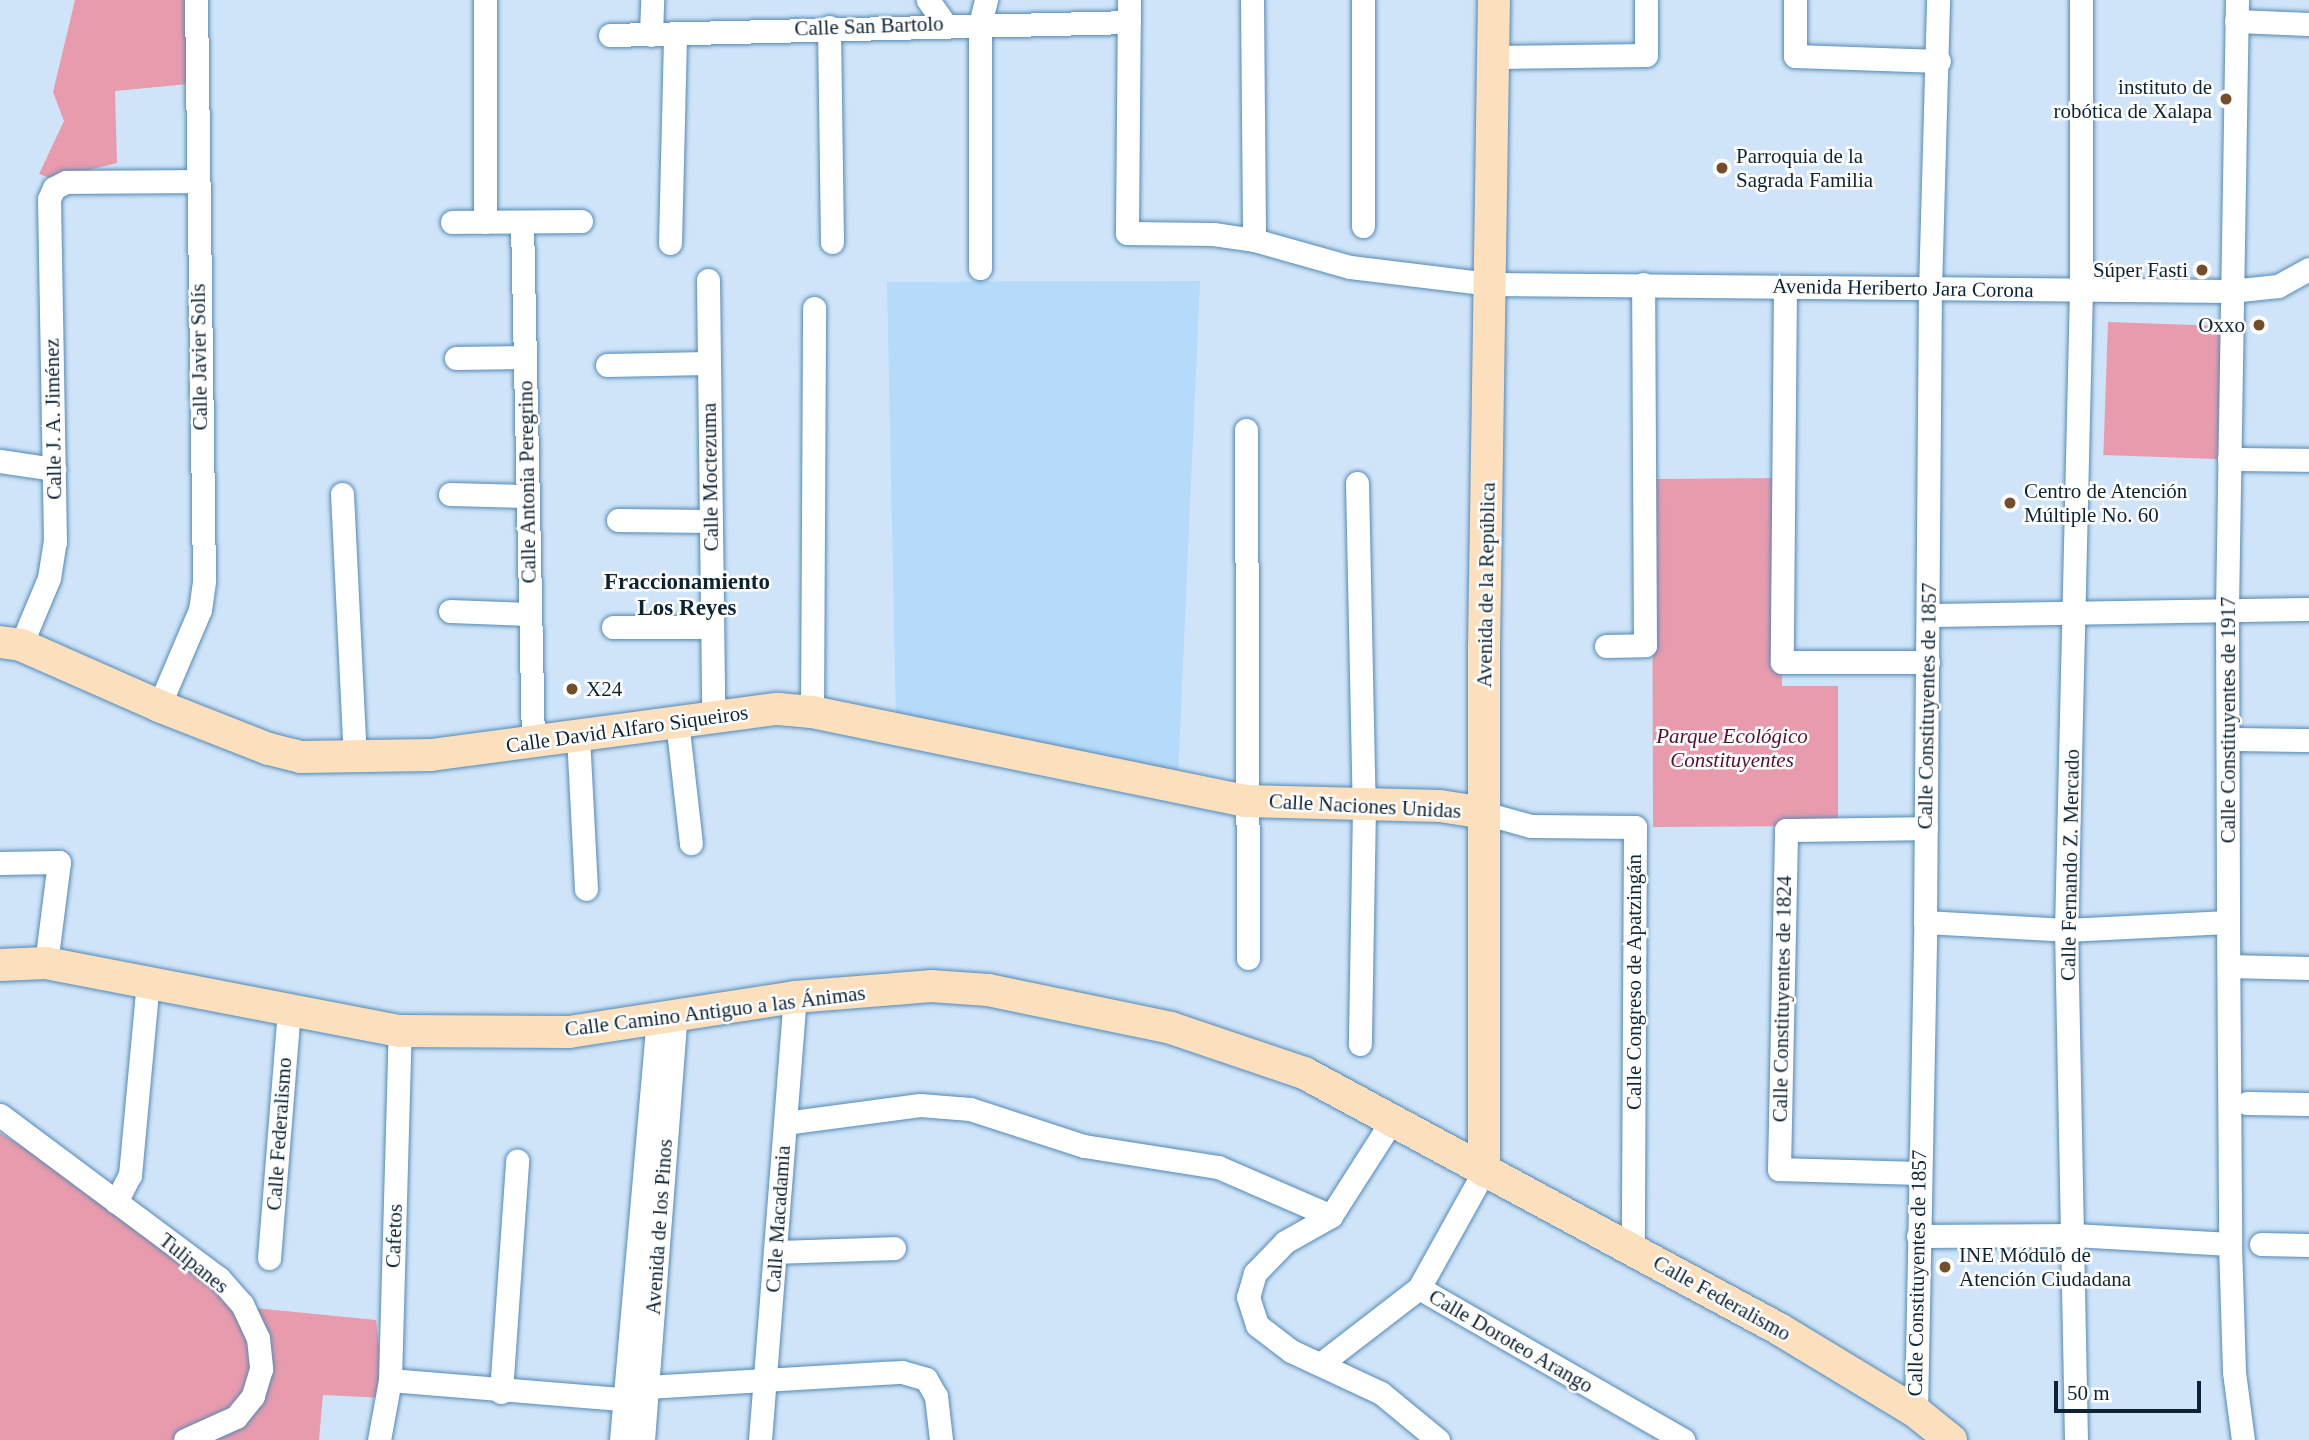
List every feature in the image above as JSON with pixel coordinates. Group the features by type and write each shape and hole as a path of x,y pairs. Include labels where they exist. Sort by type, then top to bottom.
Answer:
{"main road":[{"name":"Avenida de la República","path":"1484,1171 1494,0"},
{"name":"Calle David Alfaro Siqueiros","path":"7,638 159,706 269,750 301,757 355,759 533,742 778,709 812,712 1245,801"},
{"name":"Calle Naciones Unidas","path":"1245,801 1364,807 1440,806 1485,813"},
{"name":"Calle Camino Antiguo a las Ánimas","path":"0,965 46,963 400,1031 569,1032 795,997 931,986 1002,992 1171,1028 1240,1048 1304,1073 1484,1171"},
{"name":"Calle Federalismo","path":"1484,1171 1633,1248 1779,1329 1916,1412 1951,1440"}],"street":[{"name":"Calle Javier Solís","path":"159,706 200,610 204,580 195,181 196,0"},
{"path":"485,0 485,222"},
{"path":"652,0 652,35"},
{"path":"928,0 944,23"},
{"path":"980,268 980,24 986,0"},
{"path":"1252,0 1254,240"},
{"path":"1363,0 1363,226"},
{"path":"1494,57 1646,55 1646,0"},
{"path":"1795,0 1795,56 1939,61"},
{"name":"Calle Constituyentes de 1857","path":"1916,1412 1929,615 1930,290 1939,61 1938,0"},
{"name":"Calle Fernando Z. Mercado","path":"2076,1440 2066,930 2076,611 2081,290 2081,0"},
{"name":"Calle San Bartolo","path":"610,35 980,24 1129,11"},
{"name":"Avenida Heriberto Jara Corona","path":"1129,11 1127,233 1213,234 1254,240 1350,267 1491,284 2231,291 2278,286 2309,269"},
{"path":"2237,11 2309,24"},
{"name":"Calle Constituyentes de 1917","path":"2237,11 2227,611 2228,922 2230,1244 2234,1372 2243,1440"},
{"path":"829,27 832,242"},
{"path":"670,243 675,33"},
{"name":"Calle J. A. Jiménez","path":"7,638 49,578 55,542 49,200 54,188 66,181 195,181"},
{"path":"453,222 580,221"},
{"name":"Calle Antonia Peregrino","path":"522,222 525,496 533,742"},
{"name":"Calle Moctezuma","path":"708,280 713,716"},
{"path":"1606,646 1646,645 1643,284"},
{"path":"1786,287 1782,663 1928,662"},
{"path":"812,712 814,308"},
{"path":"456,358 525,357"},
{"path":"607,365 708,363"},
{"path":"1246,430 1245,801 1248,958"},
{"path":"2229,459 2309,460"},
{"path":"0,461 54,469"},
{"path":"1357,483 1364,807 1360,1044"},
{"path":"342,494 355,759"},
{"path":"450,494 525,496"},
{"path":"618,520 710,521"},
{"path":"1929,615 2309,609"},
{"path":"450,611 529,614"},
{"path":"613,627 711,627"},
{"path":"677,721 691,843"},
{"path":"578,736 586,889"},
{"path":"2228,739 2309,740"},
{"name":"Calle Congreso de Apatzingán","path":"1485,813 1531,826 1635,827 1633,1248"},
{"name":"Calle Constituyentes de 1824","path":"1918,1173 1779,1169 1786,830 1926,828"},
{"path":"0,863 59,862 46,963"},
{"path":"1925,922 2066,930 2228,922"},
{"path":"2229,966 2309,968"},
{"path":"116,1202 130,1175 148,981"},
{"name":"Calle Macadamia","path":"761,1440 795,997"},
{"name":"Calle Federalismo","path":"269,1258 289,1011"},
{"name":"Avenida de los Pinos","path":"621,1440 623,1399 638,1356 667,1015"},
{"name":"Cafetos","path":"379,1440 390,1380 400,1031"},
{"path":"2247,1103 2309,1104"},
{"path":"785,1123 920,1105 970,1108 1084,1146 1218,1167 1331,1216"},
{"name":"Tulipanes","path":"0,1115 219,1278 242,1304 258,1338 261,1369 253,1396 236,1417 185,1440"},
{"path":"1391,1122 1331,1216 1285,1242 1255,1273 1248,1297 1250,1312 1257,1325 1291,1351 1323,1362 1381,1393 1438,1440"},
{"path":"501,1392 517,1161"},
{"name":"Calle Doroteo Arango","path":"1484,1171 1419,1288 1683,1440"},
{"path":"1918,1236 2074,1235 2230,1244"},
{"path":"2261,1244 2309,1245"},
{"path":"775,1252 894,1248"},
{"path":"1323,1362 1419,1288"},
{"name":"Avenida de los Pinos","path":"638,1356 647,1387 643,1440"},
{"path":"647,1387 902,1371 926,1379 936,1396 941,1440"},
{"path":"390,1380 501,1392 623,1399"}],"shaded area":[{"path":"1200,281 1178,776 896,718 887,282"}],"green space":[{"path":"75,0 195,0 188,84 115,91 117,163 53,179 39,174 64,121 53,92"},
{"path":"2108,322 2222,326 2217,459 2103,455"},
{"name":"Parque Ecológico Constituyentes","path":"1781,478 1782,686 1838,686 1838,826 1653,827 1652,479"},
{"path":"0,1133 105,1197 253,1308 376,1320 385,1398 323,1395 319,1440 0,1440"}],"place":[{"name":"instituto de robótica de Xalapa","path":"2226,99"},
{"name":"Parroquia de la Sagrada Familia","path":"1722,168"},
{"name":"Súper Fasti","path":"2202,270"},
{"name":"Oxxo","path":"2259,325"},
{"name":"Centro de Atención Múltiple No. 60","path":"2010,503"},
{"name":"X24","path":"572,689"},
{"name":"INE Módulo de Atención Ciudadana","path":"1945,1267"}],"district":[{"name":"Fraccionamiento Los Reyes","path":"687,595"}]}
